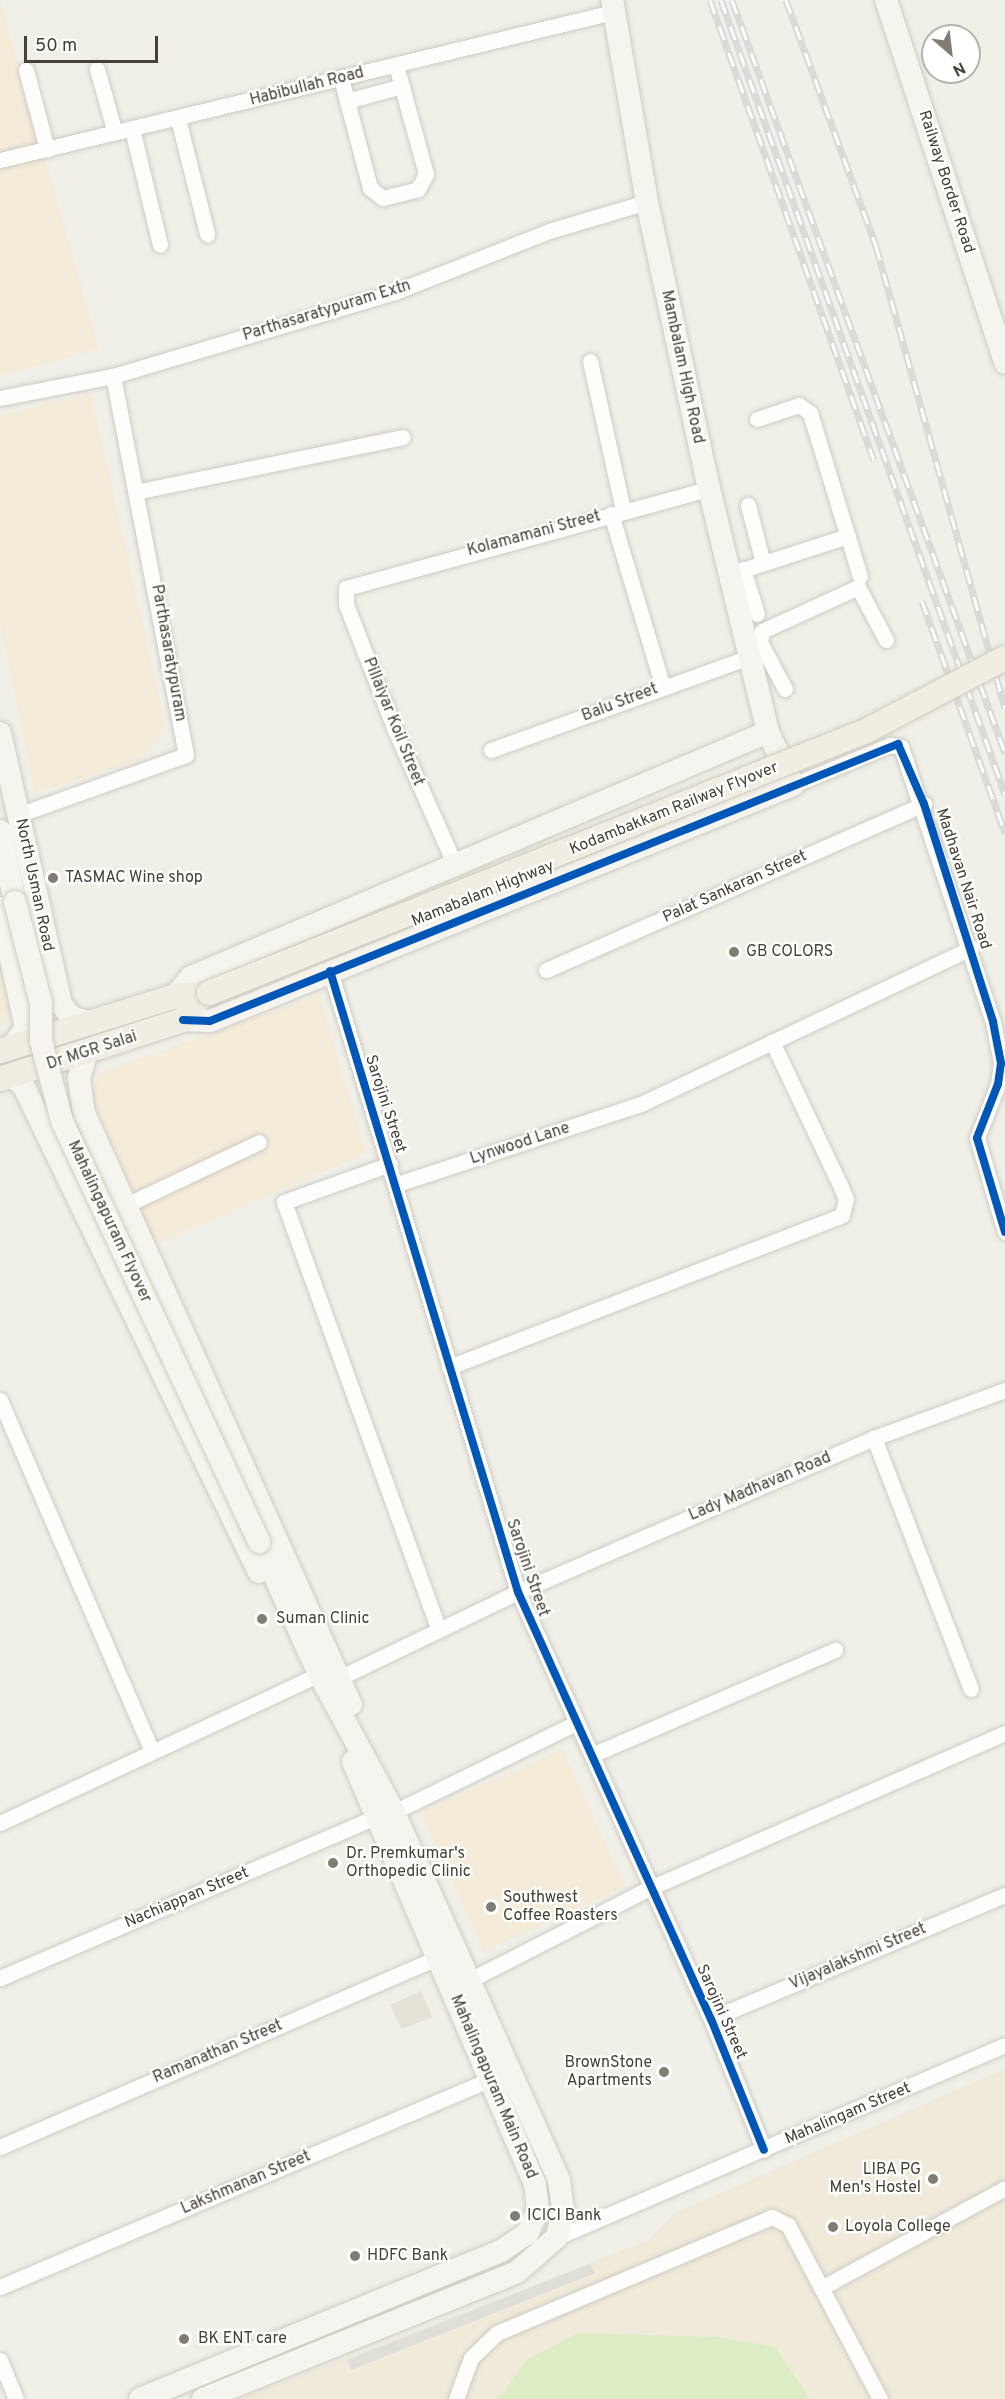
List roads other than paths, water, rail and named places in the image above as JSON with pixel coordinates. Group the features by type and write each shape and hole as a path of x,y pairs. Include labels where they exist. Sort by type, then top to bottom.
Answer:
{"main road":[{"name":"Railway Border Road","path":"886,0 1005,363"},
{"name":"Mambalam High Road","path":"613,6 647,202 709,489 736,572 750,657 765,675 768,732"},
{"name":"Kodambakkam Railway Flyover","path":"175,996 205,995 872,729 1005,658"},
{"path":"175,996 191,977 456,867 768,732 793,785"},
{"name":"North Usman Road","path":"0,733 60,1004 71,1017 88,1022"},
{"path":"680,770 703,821"},
{"name":"Mamabalam Highway","path":"183,1020 210,1021 793,785"},
{"path":"590,808 613,856"},
{"name":"Mahalingapuram Flyover","path":"0,831 41,1003 41,1041 62,1121 283,1592"},
{"path":"0,908 26,1028 5,1049"},
{"path":"14,970 51,962"},
{"name":"Kodambakkam Railway Flyover","path":"183,1020 205,995"},
{"name":"Dr MGR Salai","path":"5,1049 175,996"},
{"name":"Dr MGR Salai","path":"5,1078 87,1054 183,1020"},
{"path":"87,1054 79,1078 84,1113 126,1205 328,1679"},
{"path":"5,1078 23,1085 255,1569 283,1592"},
{"name":"Mahalingapuram Main Road","path":"283,1592 328,1679 384,1815 460,1984 559,2180 563,2209 557,2237"},
{"name":"Mahalingapuram Main Road","path":"140,2399 501,2251 528,2233 538,2208 535,2184 491,2079 460,1984 437,1958 384,1815"},
{"path":"203,2399 518,2272 557,2237"}],"street":[{"name":"Habibullah Road","path":"0,160 396,65 613,6"},
{"path":"341,78 370,188 383,198 417,189 426,174 396,65"},
{"path":"97,69 115,133"},
{"path":"26,70 48,149"},
{"path":"347,100 402,86"},
{"path":"178,119 207,234"},
{"path":"132,129 160,245"},
{"name":"Parthasaratypuram Extn","path":"0,398 113,376 395,292 549,231 647,202"},
{"path":"590,361 617,512 663,687"},
{"name":"Parthasaratypuram","path":"18,815 186,755 140,491 113,376"},
{"path":"757,419 799,405 810,413 860,577"},
{"path":"140,491 404,437"},
{"name":"Kolamamani Street","path":"359,581 709,489"},
{"path":"748,505 764,563"},
{"path":"757,614 736,572 848,536"},
{"name":"Pillaiyar Koil Street","path":"359,581 346,588 346,604 456,867"},
{"path":"785,689 765,675 760,642 762,632 855,588 861,590 886,640"},
{"name":"Balu Street","path":"491,750 750,657"},
{"name":"Madhavan Nair Road","path":"793,785 898,744 924,804 971,948 1001,1063 977,1138 979,1156 1005,1232"},
{"name":"Palat Sankaran Street","path":"546,970 924,804"},
{"name":"Lynwood Lane","path":"397,1184 643,1103 971,948"},
{"name":"Sarojini Street","path":"330,971 397,1184 449,1367 518,1592 711,2019 764,2150"},
{"path":"449,1367 842,1215 843,1193 772,1042"},
{"path":"126,1205 259,1142"},
{"path":"390,1164 284,1202 439,1630"},
{"name":"Lady Madhavan Road","path":"0,1823 152,1752 328,1679 518,1592 874,1438 1005,1390"},
{"path":"0,1400 152,1752"},
{"path":"874,1438 971,1689"},
{"path":"592,1755 835,1650"},
{"name":"Nachiappan Street","path":"0,1978 384,1815 576,1723"},
{"path":"460,1984 650,1888 1005,1733"},
{"name":"Vijayalakshmi Street","path":"711,2019 1005,1895"},
{"name":"Ramanathan Street","path":"0,2147 437,1958"},
{"name":"Mahalingam Street","path":"557,2237 1005,2045"},
{"name":"Lakshmanan Street","path":"0,2288 491,2079"},
{"path":"821,2288 1005,2188"},
{"path":"456,2399 471,2358 497,2333 772,2217 788,2225 880,2399"},
{"path":"0,2360 16,2399"}],"railway":[{"path":"710,0 874,460"},
{"path":"721,0 1005,794"},
{"path":"732,0 1005,753"},
{"path":"786,0 876,246 1005,707"},
{"path":"922,601 1005,833"}],"place":[{"name":"TASMAC Wine shop","path":"53,878"},
{"name":"GB COLORS","path":"734,952"},
{"name":"Suman Clinic","path":"262,1619"},
{"name":"Dr. Premkumar's Orthopedic Clinic","path":"333,1863"},
{"name":"Southwest Coffee Roasters","path":"491,1907"},
{"name":"BrownStone Apartments","path":"664,2072"},
{"name":"LIBA PG Men's Hostel","path":"933,2179"},
{"name":"ICICI Bank","path":"515,2216"},
{"name":"Loyola College","path":"833,2227"},
{"name":"HDFC Bank","path":"355,2256"},
{"name":"BK ENT care","path":"184,2339"}]}
